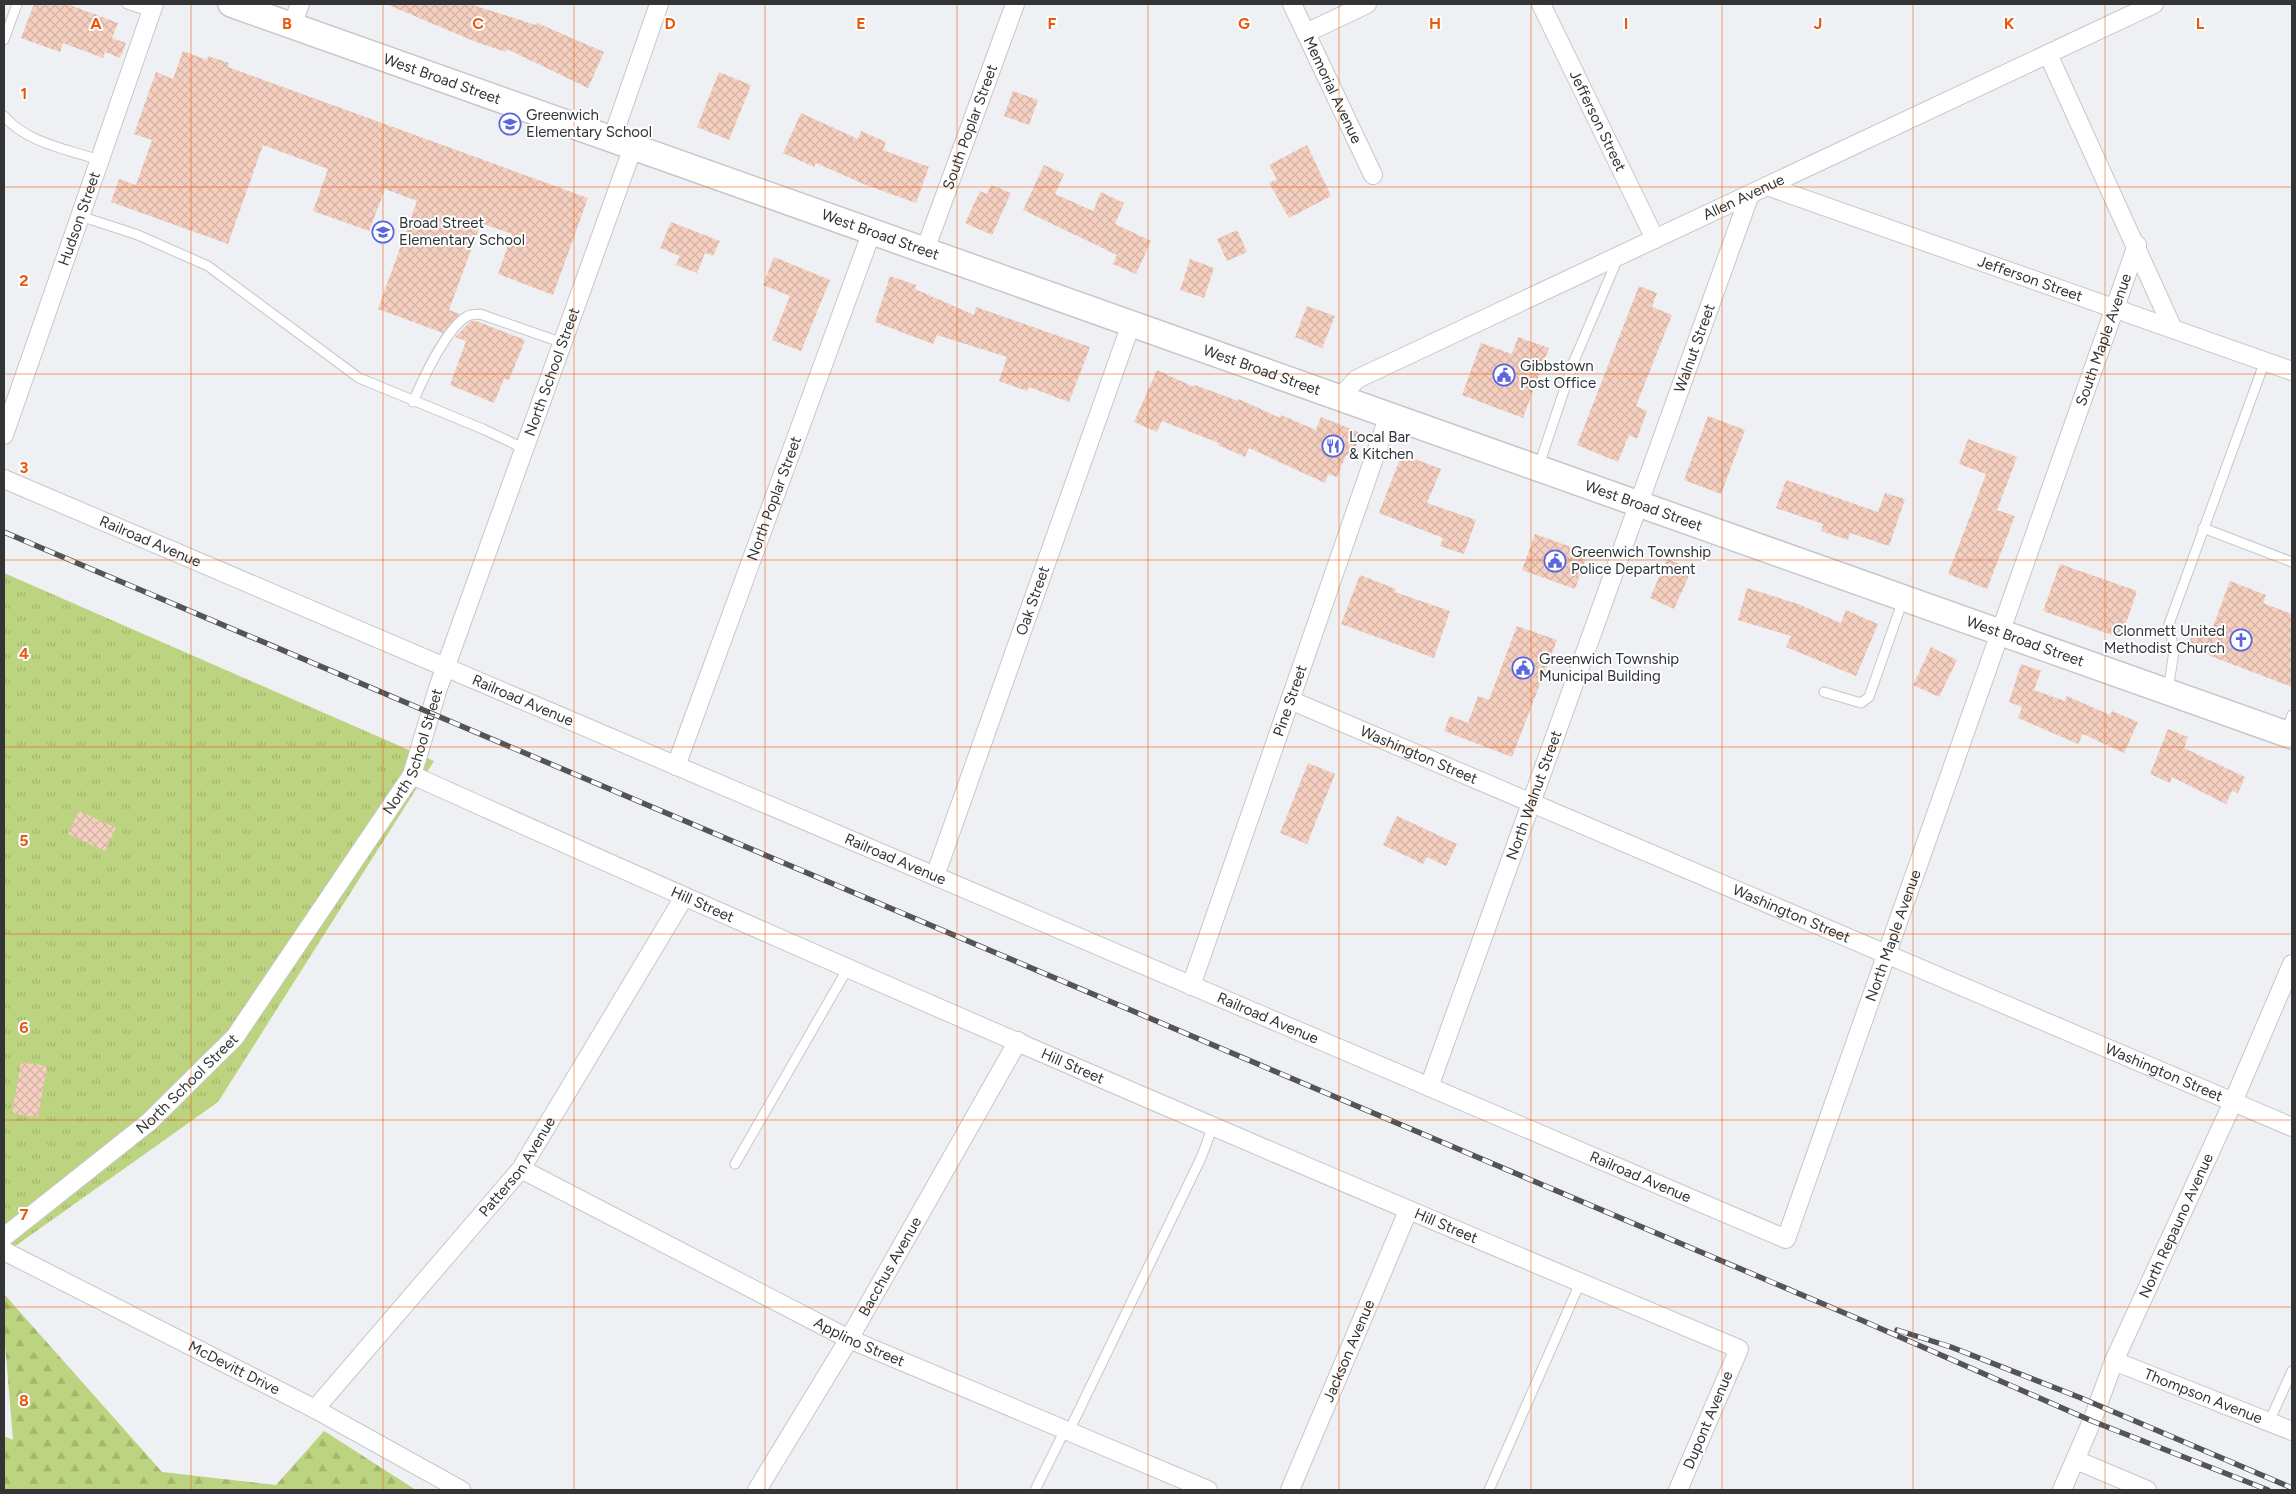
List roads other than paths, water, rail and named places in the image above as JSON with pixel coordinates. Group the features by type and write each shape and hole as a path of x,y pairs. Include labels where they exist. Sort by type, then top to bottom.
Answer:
{"main road":[{"name":"West Broad Street","path":"231,4 296,15 622,143 2168,691 2290,728"}],"street":[{"name":"North School Street","path":"4,1236 149,1122 234,1037 412,775 446,668 563,343 622,143 659,4"},
{"name":"South Poplar Street","path":"925,250 1015,4"},
{"name":"Memorial Avenue","path":"1292,4 1373,175"},
{"path":"1306,33 1367,4"},
{"name":"Jefferson Street","path":"1541,4 1655,238"},
{"name":"Allen Avenue","path":"1340,398 1357,378 2154,4"},
{"name":"Hudson Street","path":"4,435 152,8"},
{"path":"2048,54 2173,329"},
{"name":"Jefferson Street","path":"1767,186 2292,371"},
{"name":"Walnut Street","path":"1639,504 1750,194"},
{"name":"North Poplar Street","path":"676,766 872,231"},
{"name":"South Maple Avenue","path":"2001,632 2136,245"},
{"name":"Oak Street","path":"935,876 1131,324"},
{"name":"Pine Street","path":"1191,986 1389,415"},
{"name":"Railroad Avenue","path":"4,479 1786,1239"},
{"name":"North Walnut Street","path":"1429,1087 1639,504"},
{"name":"North Maple Avenue","path":"1786,1239 2001,632"},
{"name":"Washington Street","path":"1290,700 2292,1127"},
{"name":"Hill Street","path":"412,775 684,897 1408,1211 1739,1349"},
{"name":"Patterson Avenue","path":"315,1409 520,1170 684,897"},
{"name":"North Repauno Avenue","path":"2062,1490 2076,1460 2114,1361 2233,1102 2292,964"},
{"name":"Bacchus Avenue","path":"757,1490 849,1339 1018,1041"},
{"name":"Applino Street","path":"520,1170 849,1339 1208,1490"},
{"name":"Jackson Avenue","path":"1290,1490 1408,1211"},
{"name":"McDevitt Drive","path":"4,1251 315,1409 461,1490"},
{"name":"Dupont Avenue","path":"1678,1490 1739,1349"},
{"name":"Thompson Avenue","path":"2114,1361 2292,1431"},
{"path":"2076,1460 2148,1490"}],"lane":[{"path":"4,40 17,4"},
{"path":"127,4 152,8"},
{"path":"4,116 13,127 29,137 100,160"},
{"path":"80,216 138,235 208,266 359,378 525,448"},
{"path":"1538,468 1574,361 1618,256"},
{"path":"414,402 426,372 454,327 468,316 480,314 563,343"},
{"path":"2168,691 2174,651 2169,624 2265,361"},
{"path":"2203,528 2292,562"},
{"path":"1824,692 1861,703 1868,697 1904,598"},
{"path":"735,1164 848,968"},
{"path":"1035,1490 1067,1431 1202,1158 1212,1126"},
{"path":"1489,1490 1580,1283"},
{"path":"2269,1422 2292,1371"}],"railway":[{"path":"4,532 1861,1320 2092,1421 2268,1490"},
{"path":"1897,1330 1951,1347 2081,1398 2292,1488"}],"place":[{"name":"Greenwich Elementary School","path":"510,124"},
{"name":"Broad Street Elementary School","path":"383,232"},
{"name":"Gibbstown Post Office","path":"1504,375"},
{"name":"Local Bar & Kitchen","path":"1333,446"},
{"name":"Greenwich Township Police Department","path":"1555,561"},
{"name":"Clonmett United Methodist Church","path":"2241,640"},
{"name":"Greenwich Township Municipal Building","path":"1523,668"}]}
